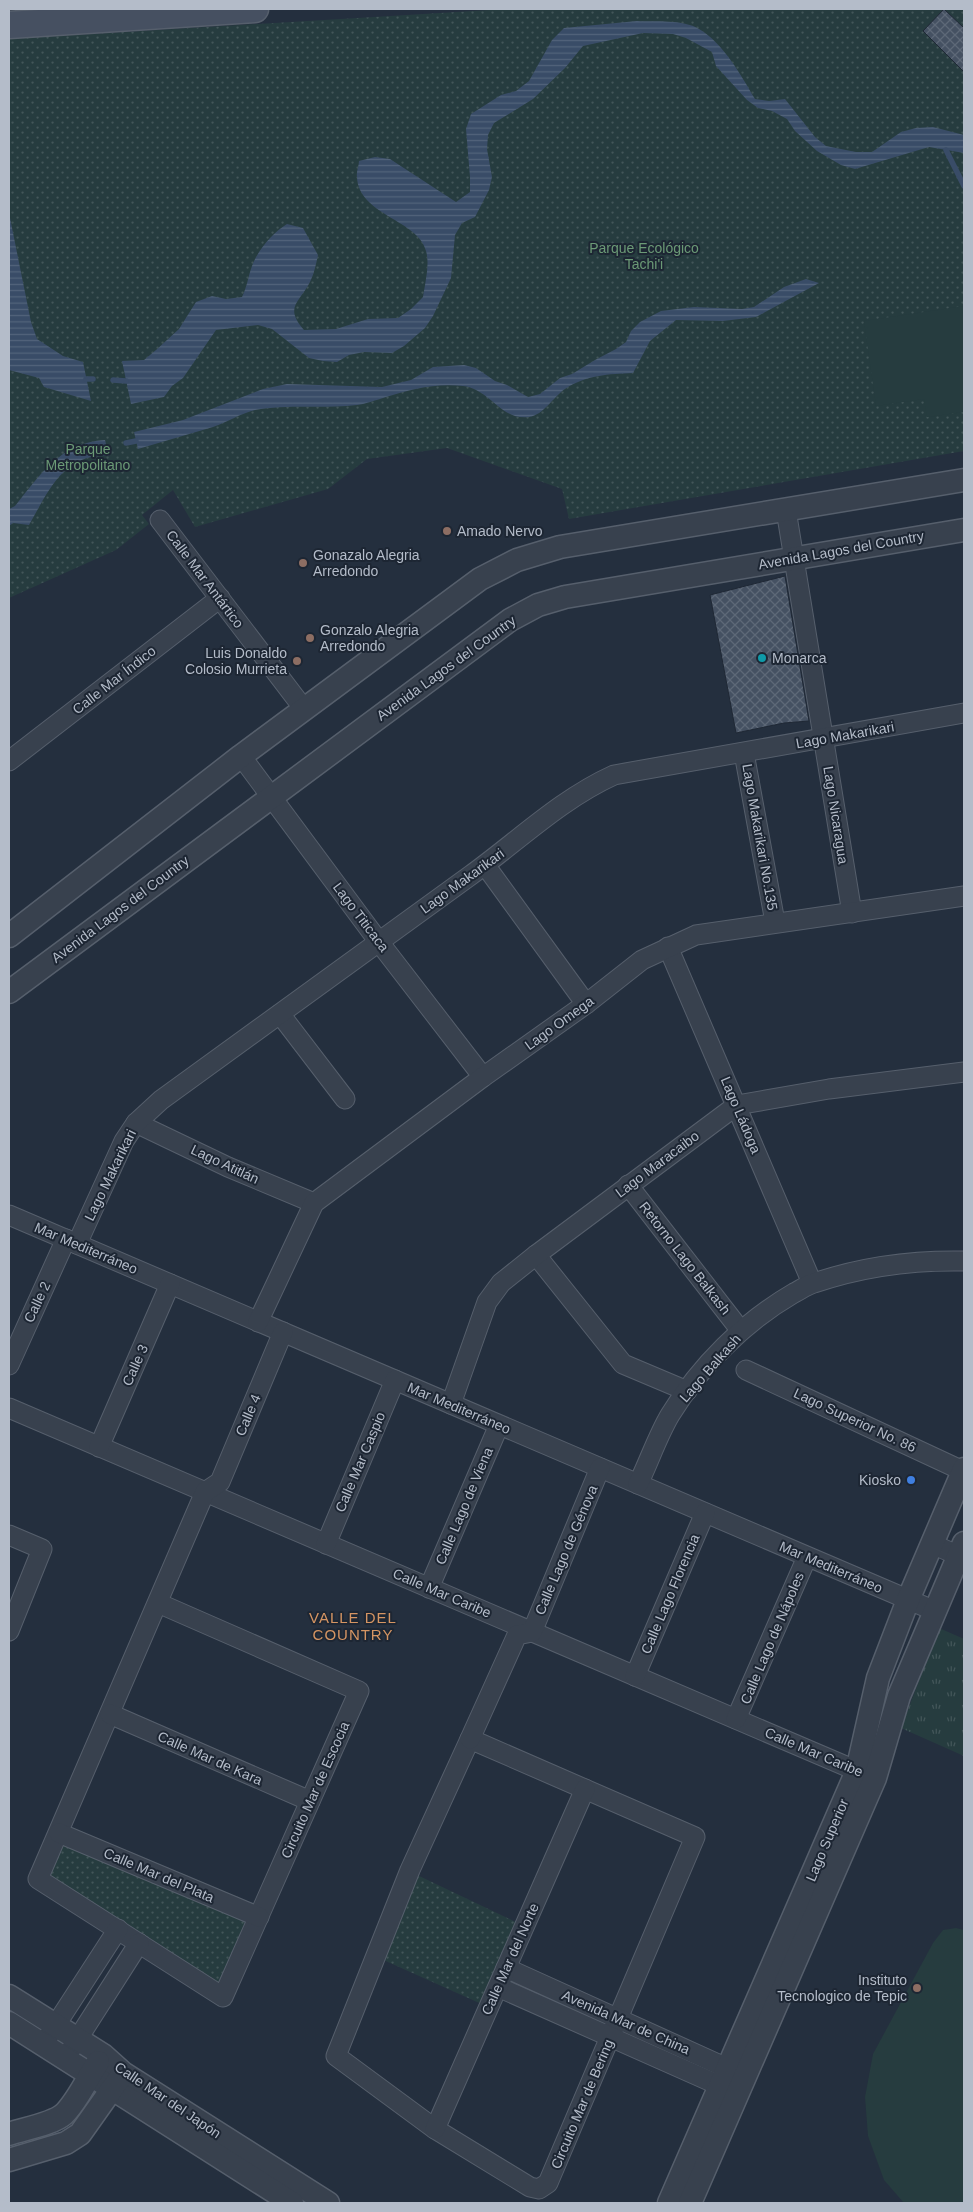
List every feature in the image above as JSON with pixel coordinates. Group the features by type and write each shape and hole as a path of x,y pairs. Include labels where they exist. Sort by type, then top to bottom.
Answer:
{"main road":[{"path":"16,19 255,9"}],"street":[{"path":"9,936 304,709 480,579 517,560 560,547 964,480"},
{"name":"Lago Nicaragua","path":"786,510 852,913"},
{"name":"Calle Mar Antártico","path":"160,520 304,709"},
{"name":"Avenida Lagos del Country","path":"9,992 270,796 510,620 538,605 565,597 964,530"},
{"name":"Calle Mar Índico","path":"9,761 220,598"},
{"name":"Lago Makarikari","path":"72,1242 124,1141 136,1122 162,1100 485,865 563,804 591,786 614,775 964,713"},
{"name":"Lago Makarikari No.135","path":"744,753 775,922"},
{"name":"Lago Titicaca","path":"241,756 379,942 483,1077"},
{"path":"485,865 586,1004"},
{"name":"Lago Omega","path":"258,1322 314,1203 483,1077 586,1004 642,960 696,935 964,896"},
{"name":"Lago Ládoga","path":"668,947 812,1283"},
{"path":"280,1014 345,1099"},
{"name":"Lago Maracaibo","path":"451,1404 487,1302 501,1283 628,1185 737,1105 829,1089 964,1072"},
{"name":"Lago Atitlán","path":"136,1122 228,1167 314,1203"},
{"name":"Retorno Lago Balkash","path":"628,1185 742,1331"},
{"name":"Mar Mediterráneo","path":"9,1215 935,1611"},
{"name":"Calle 2","path":"9,1365 72,1242"},
{"path":"536,1255 623,1364 687,1391"},
{"name":"Lago Balkash","path":"638,1484 670,1417 687,1391 713,1360 742,1331 780,1302 812,1283 864,1270 934,1261 964,1262"},
{"name":"Calle 3","path":"99,1447 170,1284"},
{"name":"Calle 4","path":"205,1492 220,1482 283,1332"},
{"name":"Lago Superior No. 86","path":"746,1370 964,1470"},
{"name":"Calle Mar Caspio","path":"326,1544 395,1380"},
{"name":"Calle Mar Caribe","path":"9,1408 866,1775"},
{"name":"Calle Lago de Viena","path":"429,1588 499,1425"},
{"name":"Calle Lago de Génova","path":"532,1632 600,1468"},
{"name":"Lago Superior","path":"866,1775 878,1678 908,1600 964,1470"},
{"name":"Circuito Mar de Escocia","path":"158,1604 359,1691 223,1997 38,1879 205,1492"},
{"name":"Calle Lago Florencia","path":"635,1676 705,1513"},
{"path":"9,1535 42,1549 9,1631"},
{"path":"932,1544 962,1552"},
{"name":"Lago Superior","path":"690,2203 733,2081 962,1552"},
{"name":"Calle Lago de Nápoles","path":"736,1719 807,1557"},
{"name":"Circuito Mar de Bering","path":"470,1739 695,1837 548,2183 539,2189 530,2187 435,2129 336,2056 410,1870 517,1635 532,1632"},
{"name":"Calle Mar de Kara","path":"110,1714 310,1801"},
{"name":"Calle Mar del Norte","path":"435,2129 585,1788"},
{"name":"Calle Mar del Plata","path":"59,1832 259,1917"},
{"path":"43,2044 118,1929"},
{"path":"65,2059 139,1943"},
{"name":"Avenida Mar de China","path":"506,1968 618,2019 733,2081"},
{"name":"Avenida Mar de China","path":"498,1987 609,2037 733,2081"},
{"name":"Calle Mar del Japón","path":"9,1996 103,2055 118,2082 292,2203"},
{"name":"Calle Mar del Japón","path":"9,2023 90,2075 118,2082 328,2203"},
{"path":"9,2134 63,2115 103,2055"},
{"name":"Lago Superior","path":"669,2203 733,2081"},
{"path":"9,2160 66,2143 80,2134 118,2082"}],"green space":[{"name":"Parque Ecológico Tachi'i","path":"506,9 964,9 964,451 569,519 562,489 447,448 367,459 328,489 195,527 173,490 142,515 149,524 116,550 9,598 9,39"},
{"path":"964,306 964,412 927,417 924,399 876,406 864,321"},
{"path":"939,1628 964,1639 964,1756 901,1728"},
{"path":"61,1823 262,1907 227,1990 40,1872"},
{"path":"415,1874 522,1925 486,2006 379,1958"},
{"path":"956,1928 964,1930 964,2203 904,2203 884,2180 868,2136 865,2097 873,2054 933,1943 943,1930"}],"water":[{"path":"637,21 677,22 699,29 724,51 755,99 769,101 785,99 815,137 826,146 856,152 872,152 901,132 916,128 933,127 964,135 964,153 929,147 855,169 841,165 817,151 795,131 787,119 772,111 758,108 747,100 716,66 712,52 686,38 673,34 643,33 583,46 565,68 533,99 494,123 488,135 487,149 492,177 489,190 475,217 462,223 455,235 451,278 433,316 425,328 404,346 392,353 364,352 349,355 337,362 323,361 309,358 272,329 258,325 216,330 183,378 172,386 164,397 131,404 122,361 144,360 179,329 196,302 212,296 226,299 242,297 258,254 271,237 287,224 303,228 318,255 311,279 295,305 294,310 298,322 304,330 336,329 368,319 398,318 411,309 423,297 427,268 426,251 421,240 412,232 377,209 367,200 360,190 357,177 359,161 375,157 390,159 456,202 470,192 466,129 471,114 501,95 516,91 529,81 552,40 564,28"},
{"path":"9,213 31,322 37,339 63,356 83,362 91,401 44,387 39,378 9,370"},
{"path":"806,279 819,283 756,317 723,321 676,320 650,341 633,373 589,378 573,384 534,416 519,417 511,414 472,388 453,385 433,386 405,391 357,405 280,407 255,410 213,427 138,449 134,432 183,420 263,389 287,384 382,387 411,380 433,367 464,365 476,368 495,381 507,385 528,397 540,394 560,378 572,374 616,349 626,342 631,331 640,322 661,311 694,307 742,309 754,307 784,287"},
{"path":"105,440 109,456 93,456 80,460 69,467 51,488 29,525 13,523 9,526 9,509 15,506 53,462 76,447 90,442"}],"building":[{"path":"944,9 964,28 964,72 923,31"},
{"name":"Monarca","path":"785,576 809,721 784,723 736,733 710,595"}],"waterway":[{"path":"946,150 964,186"},
{"path":"86,379 93,379"},
{"path":"113,380 126,381"},
{"path":"126,443 136,441"}],"place":[{"name":"Amado Nervo","path":"447,531"},
{"name":"Gonazalo Alegria Arredondo","path":"303,563"},
{"name":"Gonzalo Alegria Arredondo","path":"310,638"},
{"name":"Monarca","path":"762,658"},
{"name":"Luis Donaldo Colosio Murrieta","path":"297,661"},
{"name":"Kiosko","path":"911,1480"},
{"name":"Instituto Tecnologico de Tepic","path":"917,1988"}],"district":[{"name":"VALLE DEL COUNTRY","path":"353,1626"}],"park label":[{"name":"Parque Metropolitano","path":"88,458"}]}
